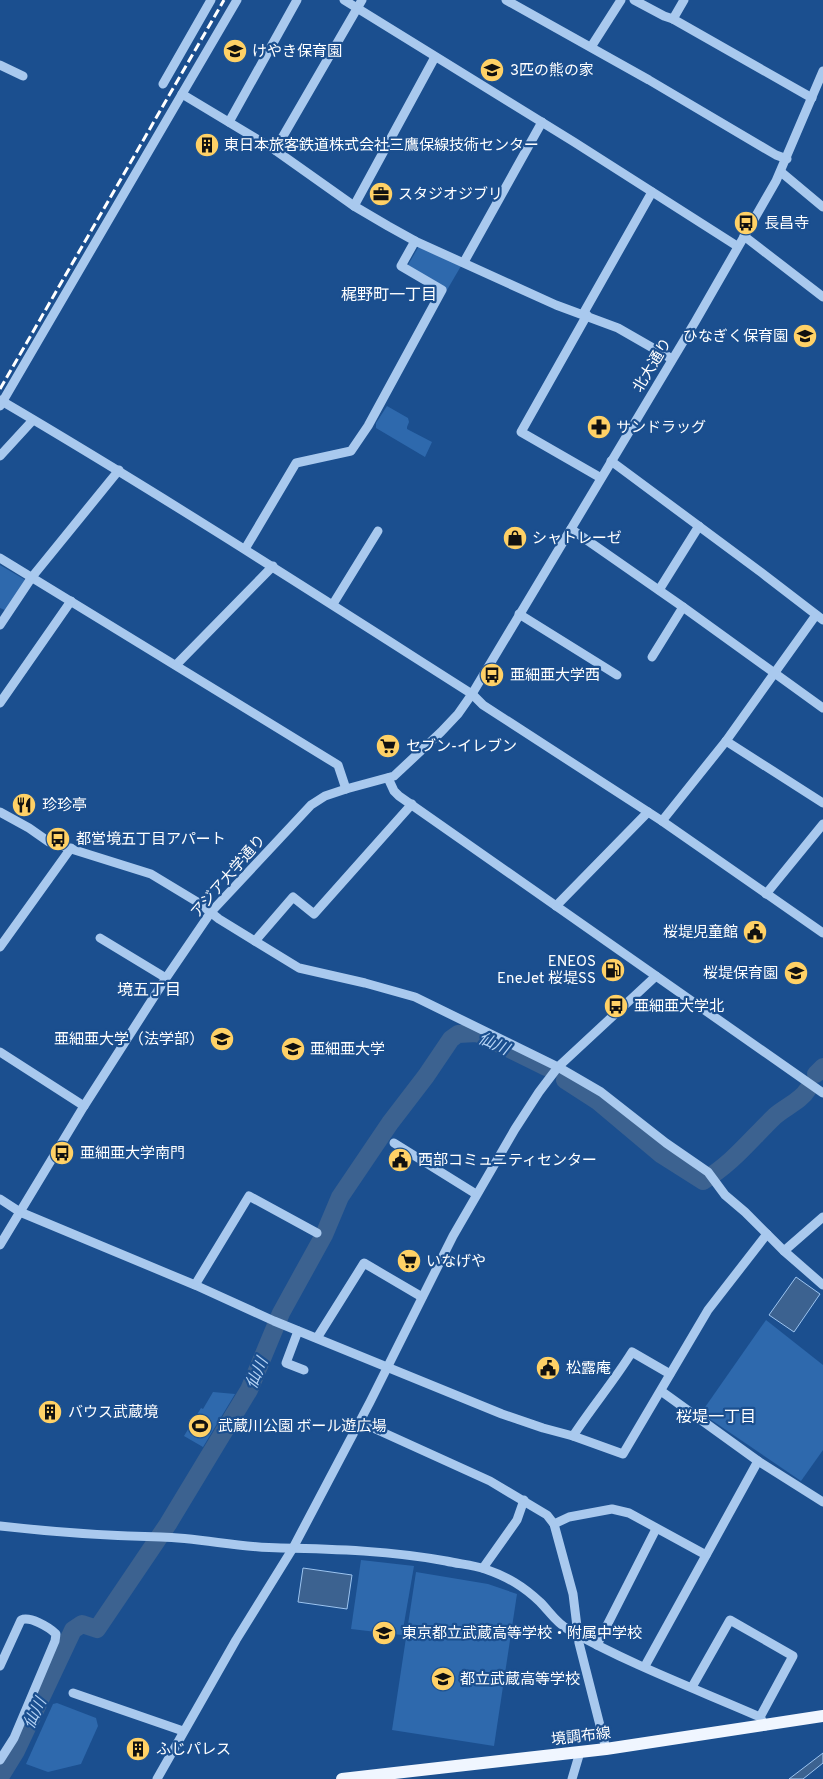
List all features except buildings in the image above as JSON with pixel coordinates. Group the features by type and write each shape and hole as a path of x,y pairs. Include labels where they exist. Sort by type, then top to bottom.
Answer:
{"main road":[{"name":"境調布線","path":"342,1779 410,1776 606,1749 762,1721 823,1716"}],"street":[{"path":"163,84 211,0"},
{"path":"237,0 1,403 119,470 333,604 472,694 483,705 662,821 823,932"},
{"path":"229,122 298,0"},
{"path":"344,0 359,4 435,57 542,122 737,246"},
{"path":"506,0 591,47 776,155 787,159"},
{"path":"591,47 621,0"},
{"path":"634,0 673,19 812,98"},
{"path":"673,19 684,0"},
{"path":"275,150 359,4"},
{"path":"354,206 435,57"},
{"path":"0,65 23,76"},
{"name":"北大通り","path":"519,614 672,359 781,172 823,71"},
{"path":"182,94 275,150 354,206 415,241 556,305 618,328 672,359"},
{"path":"464,262 542,122"},
{"path":"781,172 823,207"},
{"path":"601,478 520,432 652,192"},
{"path":"744,236 823,297"},
{"path":"245,549 296,463 350,451 359,440 378,408 442,290 401,266 415,241"},
{"path":"0,456 33,420"},
{"path":"611,461 820,617 726,741 662,821"},
{"path":"0,624 4,612 119,470"},
{"path":"659,590 700,526"},
{"path":"570,529 659,590 823,708"},
{"path":"333,604 378,531"},
{"path":"0,558 338,765 346,788"},
{"path":"176,665 273,566"},
{"path":"0,703 71,601"},
{"path":"652,657 683,607"},
{"path":"519,614 617,675"},
{"name":"アジア大学通り","path":"0,1245 84,1106 166,978 212,912 311,805 325,796 346,788 394,776 402,770 458,714 472,694 519,614"},
{"path":"726,741 823,803"},
{"path":"388,778 394,791 823,1093"},
{"path":"255,941 294,897 314,914 412,804"},
{"path":"0,812 49,842 151,874 212,912 219,919 299,968 415,997 558,1067 601,1092 666,1143 708,1172 715,1184 823,1286"},
{"path":"556,906 648,812"},
{"path":"766,894 819,836 823,824"},
{"path":"0,947 72,848"},
{"path":"100,938 166,978"},
{"path":"157,1779 236,1640 293,1548 360,1422 476,1194 515,1129 558,1067 656,976"},
{"path":"0,1052 84,1106"},
{"path":"394,1143 476,1194"},
{"path":"195,1285 249,1196 317,1232"},
{"path":"0,1199 20,1212 195,1285 298,1331 430,1383 502,1414 623,1454 708,1310 767,1234"},
{"path":"784,1251 823,1217"},
{"path":"317,1338 364,1263 422,1297"},
{"path":"298,1331 286,1363 304,1370"},
{"path":"573,1436 632,1352 670,1374"},
{"path":"661,1391 758,1461 823,1502"},
{"path":"360,1422 490,1481 547,1515 554,1524 573,1594 579,1639 606,1749"},
{"path":"645,1666 758,1461"},
{"path":"483,1568 517,1520 524,1500"},
{"path":"554,1524 569,1517 612,1509 629,1514 706,1555"},
{"path":"0,1526 281,1548 398,1554 483,1568 508,1577 541,1603 558,1623 579,1639 597,1645 692,1687 762,1721 793,1656 730,1620 692,1687"},
{"path":"597,1645 656,1528"},
{"path":"0,1666 21,1620 25,1618 31,1620 56,1634 55,1641 14,1738 0,1760"},
{"path":"72,1693 183,1732"},
{"path":"572,1779 580,1752"}],"shaded area":[{"path":"419,246 461,266 447,290 408,265"},
{"path":"387,406 408,418 407,429 432,442 425,457 376,428 376,423"},
{"path":"0,565 27,581 7,611 0,608"},
{"path":"796,1277 820,1294 794,1332 769,1315"},
{"path":"766,1320 823,1365 823,1450 801,1481 701,1413"},
{"path":"213,1392 235,1394 203,1447 184,1436"},
{"path":"361,1560 414,1566 402,1635 351,1629"},
{"path":"303,1568 352,1575 347,1609 298,1602"},
{"path":"416,1572 488,1584 517,1594 494,1746 392,1730"},
{"path":"57,1703 96,1718 98,1726 81,1764 48,1772 26,1764 53,1704"},
{"path":"823,1753 823,1763 803,1779 789,1779"}],"waterway":[{"name":"仙川","path":"0,1777 16,1751 73,1630 82,1624 97,1629 168,1524 249,1390 281,1313 324,1235 340,1197 390,1123 426,1076 451,1039 458,1034 477,1033 546,1067"},
{"name":"仙川","path":"816,1074 823,1067"},
{"name":"仙川","path":"565,1080 599,1102 662,1155 703,1181 732,1159 775,1116 797,1100 808,1089"}],"railway":[{"path":"0,389 224,0"}],"place":[{"name":"けやき保育園","path":"235,51"},
{"name":"3匹の熊の家","path":"492,70"},
{"name":"東日本旅客鉄道株式会社三鷹保線技術センター","path":"207,145"},
{"name":"スタジオジブリ","path":"381,194"},
{"name":"長昌寺","path":"746,223"},
{"name":"ひなぎく保育園","path":"805,336"},
{"name":"サンドラッグ","path":"599,427"},
{"name":"シャトレーゼ","path":"515,538"},
{"name":"亜細亜大学西","path":"492,675"},
{"name":"セブン-イレブン","path":"388,746"},
{"name":"珍珍亭","path":"24,805"},
{"name":"都営境五丁目アパート","path":"58,839"},
{"name":"桜堤児童館","path":"755,932"},
{"name":"ENEOS EneJet 桜堤SS","path":"613,970"},
{"name":"桜堤保育園","path":"796,973"},
{"name":"亜細亜大学北","path":"616,1006"},
{"name":"亜細亜大学（法学部）","path":"222,1039"},
{"name":"亜細亜大学","path":"293,1049"},
{"name":"亜細亜大学南門","path":"62,1153"},
{"name":"西部コミュニティセンター","path":"400,1160"},
{"name":"いなげや","path":"409,1261"},
{"name":"松露庵","path":"548,1368"},
{"name":"バウス武蔵境","path":"50,1412"},
{"name":"武蔵川公園 ボール遊広場","path":"200,1426"},
{"name":"東京都立武蔵高等学校・附属中学校","path":"384,1633"},
{"name":"都立武蔵高等学校","path":"443,1679"},
{"name":"ふじパレス","path":"138,1749"}],"district":[{"name":"梶野町一丁目","path":"389,294"},
{"name":"境五丁目","path":"149,989"},
{"name":"桜堤一丁目","path":"716,1416"}]}
